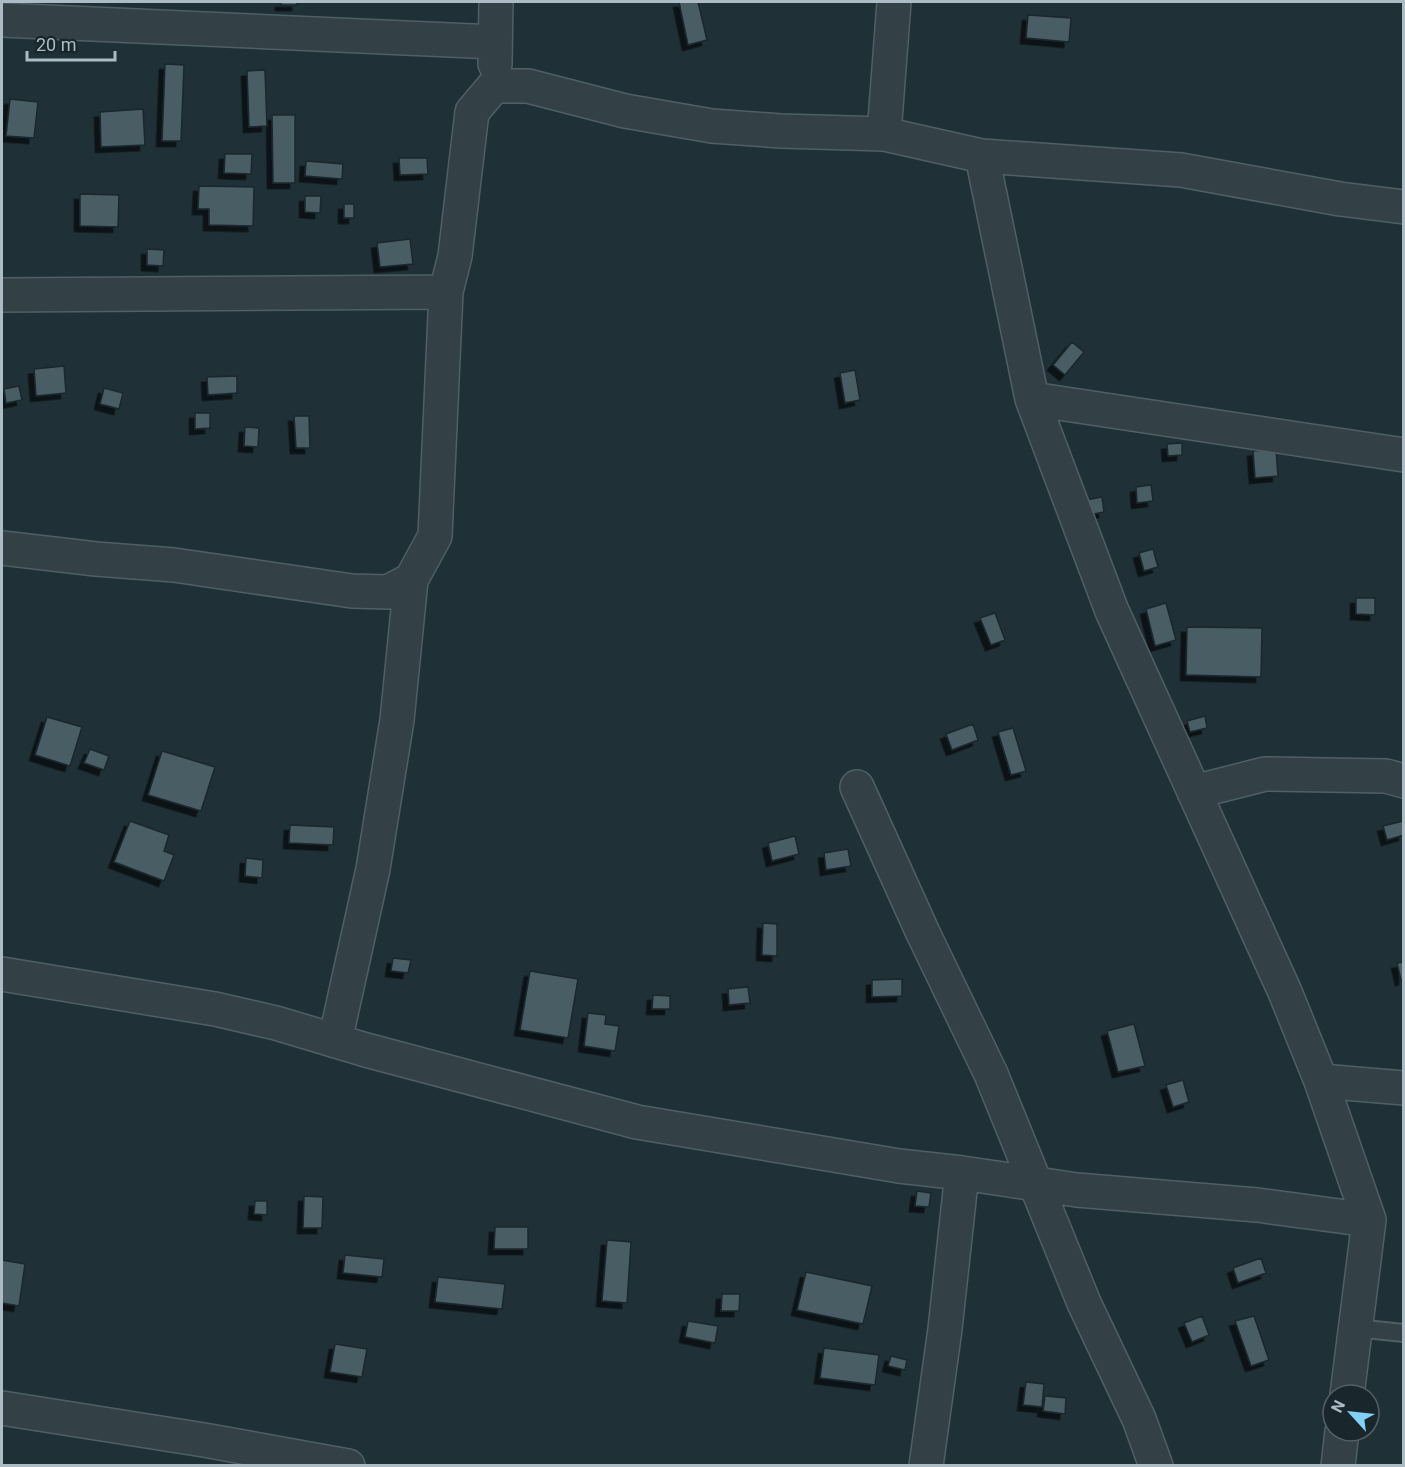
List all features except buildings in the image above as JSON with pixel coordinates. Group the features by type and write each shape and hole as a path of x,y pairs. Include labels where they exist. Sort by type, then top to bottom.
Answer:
{"street":[{"path":"335,1041 373,869 397,720 411,580 435,536 446,292 455,256 472,112 494,86 496,2"},
{"path":"884,134 894,2"},
{"path":"2,20 495,42"},
{"path":"494,86 528,86 626,111 712,126 884,134 982,156 1181,170 1340,199 1404,207"},
{"path":"982,156 1032,399 1112,611 1286,992 1321,1081 1369,1220 1348,1383"},
{"path":"2,295 446,292"},
{"path":"1032,399 1404,454"},
{"path":"2,548 174,565 352,591 388,592 411,580"},
{"path":"1194,792 1265,774 1386,776 1404,781"},
{"path":"857,787 923,933 991,1074 1084,1303 1139,1419 1156,1466"},
{"path":"2,974 216,1009 276,1023 637,1122 899,1166 1077,1190 1257,1205 1369,1220"},
{"path":"1321,1081 1404,1088"},
{"path":"926,1466 962,1173"},
{"path":"2,1408 204,1440 348,1466"},
{"path":"1338,1466 1341,1443"}],"lane":[{"path":"1355,1328 1404,1333"}]}
